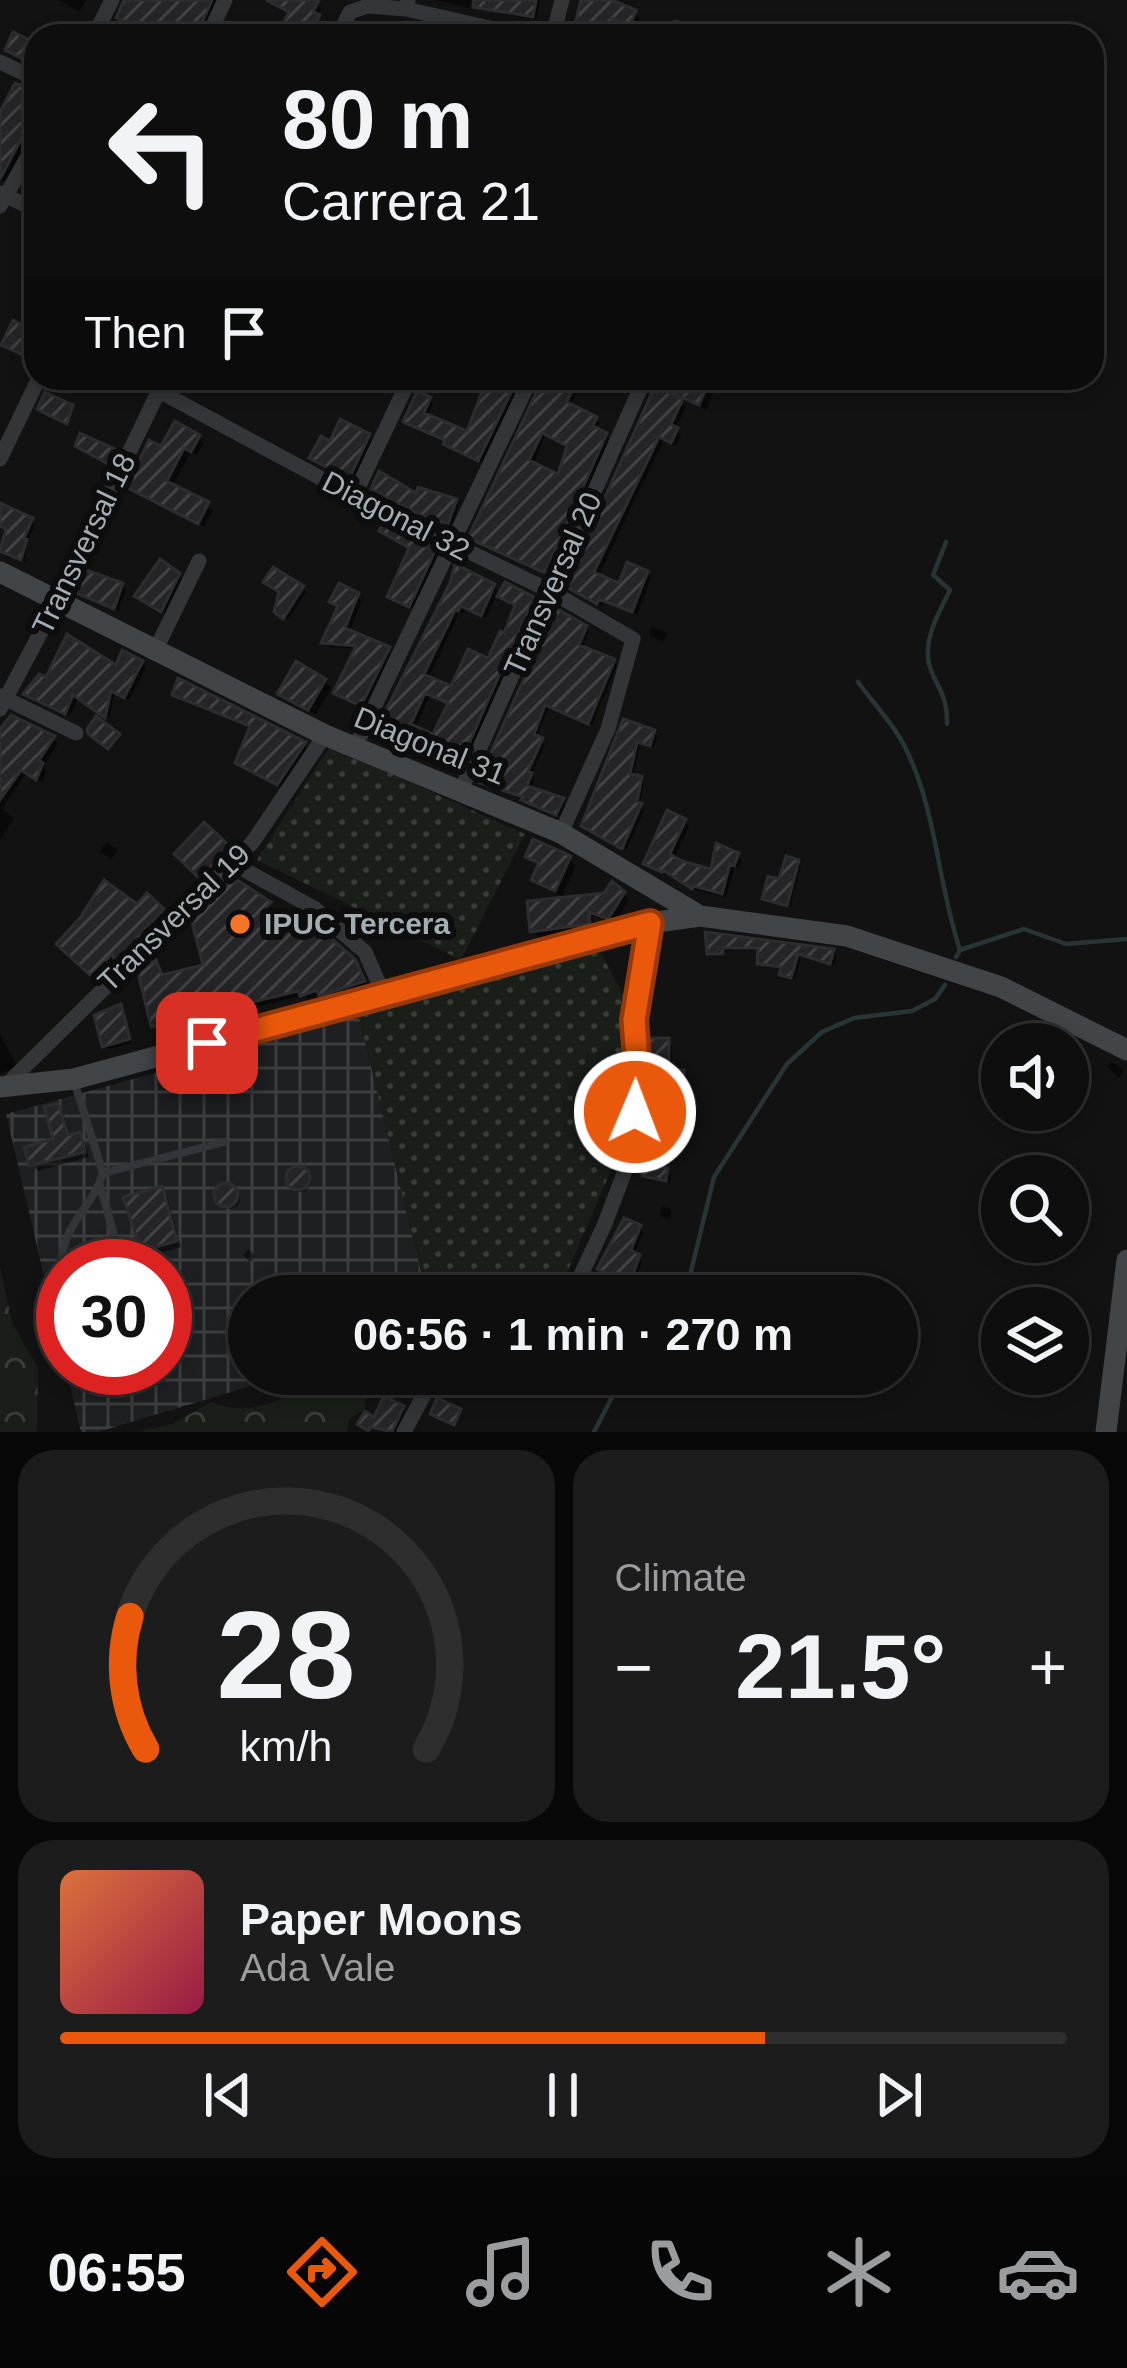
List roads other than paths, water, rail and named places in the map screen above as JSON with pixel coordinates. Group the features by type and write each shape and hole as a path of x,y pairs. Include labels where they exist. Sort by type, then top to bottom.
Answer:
{"street":[{"path":"344,24 350,12 407,4 481,24"},
{"path":"2,198 24,162"},
{"path":"0,459 33,390"},
{"name":"Transversal 18","path":"2,701 58,600 160,390"},
{"name":"Diagonal 32","path":"171,390 354,496 550,591 633,639 608,729 561,833"},
{"path":"354,496 404,390"},
{"path":"355,747 525,390"},
{"name":"Transversal 20","path":"461,790 640,390"},
{"path":"154,652 199,561"},
{"name":"Diagonal 31","path":"0,572 325,735 561,833 700,916 847,936 1000,987 1127,1050"},
{"path":"2,701 76,733"},
{"name":"Transversal 19","path":"2,1087 252,843 325,735"},
{"path":"230,862 314,908 365,952 384,995"},
{"path":"2,1087 74,1079 650,923 700,916"},
{"path":"581,1275 633,1150 638,1073 634,1020 650,923"},
{"path":"1106,1432 1127,1260"},
{"path":"404,1432 424,1395"}],"lane":[{"path":"64,1239 103,1173 74,1079"},
{"path":"103,1173 224,1142"},
{"path":"99,1185 115,1239"}],"waterway":[{"path":"946,542 933,575 950,590 931,631 928,658 945,702 947,724"},
{"path":"858,682 897,733 917,775 960,950"},
{"path":"956,957 960,950 1024,929 1066,944 1127,939"},
{"path":"690,1275 714,1177 787,1064 822,1032 854,1018 912,1011 935,999 945,985"},
{"path":"594,1432 613,1395"}],"place":[{"name":"IPUC Tercera","path":"240,924"}]}
